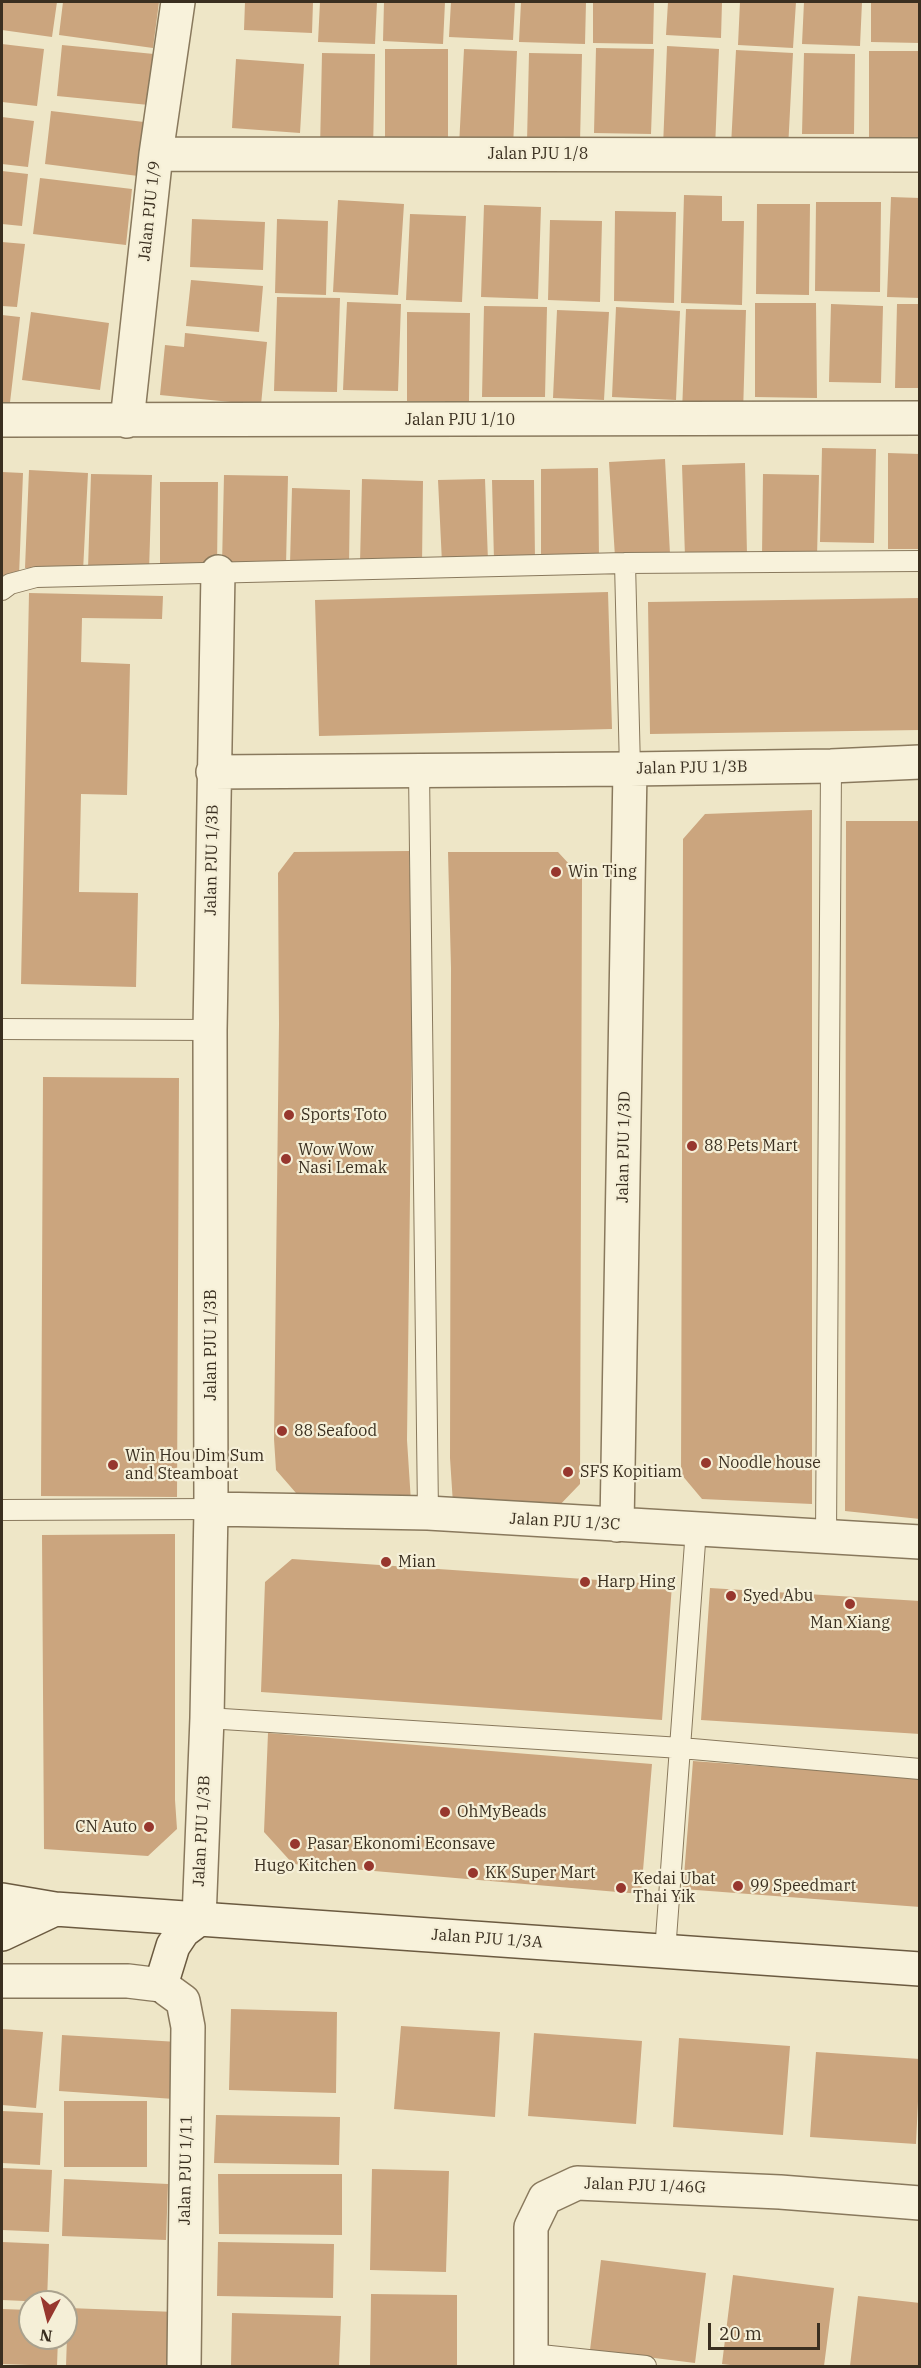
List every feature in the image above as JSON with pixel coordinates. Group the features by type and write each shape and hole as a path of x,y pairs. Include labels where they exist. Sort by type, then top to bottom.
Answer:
{"street":[{"name":"Jalan PJU 1/9","path":"127,421 156,154 178,2"},
{"name":"Jalan PJU 1/8","path":"156,154 920,155"},
{"name":"Jalan PJU 1/10","path":"2,420 920,418"},
{"name":"Jalan PJU 1/3B","path":"199,1919 207,1718 211,1509 210,1030 218,572"},
{"name":"Jalan PJU 1/3B","path":"213,772 630,769 831,766 920,762"},
{"name":"Jalan PJU 1/3D","path":"617,1525 630,769"},
{"name":"Jalan PJU 1/3C","path":"211,1509 428,1513 920,1542"},
{"name":"Jalan PJU 1/3A","path":"2,1900 55,1909 920,1970"},
{"path":"2,1934 55,1909"},
{"path":"2,1981 128,1981 161,1985 172,1946 183,1931 199,1919"},
{"name":"Jalan PJU 1/11","path":"161,1985 183,2001 188,2027 184,2367"},
{"name":"Jalan PJU 1/46G","path":"531,2360 531,2227 545,2198 577,2182 780,2192 920,2203"}],"lane":[{"path":"2,590 10,584 36,578 218,572 625,563 920,561"},
{"path":"625,563 630,769"},
{"path":"826,1536 831,766"},
{"path":"419,770 428,1513"},
{"path":"2,1029 210,1030"},
{"path":"2,1510 211,1509"},
{"path":"665,1952 696,1529"},
{"path":"207,1718 681,1748 920,1769"},
{"path":"531,2360 646,2367"}],"building":[{"path":"2,2 57,2 52,37 2,30"},
{"path":"63,2 159,2 153,48 59,35"},
{"path":"245,2 313,2 312,33 244,30"},
{"path":"320,2 377,2 375,44 318,42"},
{"path":"384,2 445,2 443,44 383,41"},
{"path":"451,2 515,2 513,40 449,37"},
{"path":"521,2 586,2 585,44 519,42"},
{"path":"593,2 654,2 653,44 593,43"},
{"path":"668,2 722,2 721,38 666,35"},
{"path":"740,2 796,2 793,48 738,45"},
{"path":"804,2 862,2 860,46 802,44"},
{"path":"871,2 920,2 920,43 871,42"},
{"path":"2,44 44,49 37,106 2,102"},
{"path":"62,45 154,54 149,105 57,96"},
{"path":"667,46 719,49 715,149 663,147"},
{"path":"596,48 654,49 651,134 594,133"},
{"path":"385,49 448,49 448,149 385,148"},
{"path":"464,49 517,51 513,148 459,146"},
{"path":"736,50 793,53 788,149 731,146"},
{"path":"869,51 920,51 920,139 869,139"},
{"path":"322,53 375,54 373,151 320,150"},
{"path":"529,53 582,54 580,143 527,142"},
{"path":"804,53 855,54 854,134 802,134"},
{"path":"236,59 304,64 300,133 232,128"},
{"path":"51,111 144,122 138,176 45,164"},
{"path":"2,117 34,121 28,167 2,164"},
{"path":"2,171 28,174 22,226 2,224"},
{"path":"40,178 132,189 126,245 33,234"},
{"path":"684,195 722,196 722,221 744,221 742,305 681,303"},
{"path":"891,197 920,198 920,298 887,297"},
{"path":"338,200 404,204 398,295 333,292"},
{"path":"816,202 881,202 880,292 815,291"},
{"path":"757,204 810,204 809,295 756,294"},
{"path":"484,205 541,207 538,299 481,297"},
{"path":"615,211 676,212 674,303 614,301"},
{"path":"410,214 466,216 462,302 406,300"},
{"path":"192,219 265,222 263,270 190,267"},
{"path":"277,219 328,221 326,295 275,293"},
{"path":"550,220 602,221 600,302 548,300"},
{"path":"2,242 25,244 17,307 2,306"},
{"path":"191,280 263,286 259,332 186,326"},
{"path":"277,297 340,298 337,392 274,391"},
{"path":"347,302 401,304 398,391 343,390"},
{"path":"755,303 816,303 817,398 755,397"},
{"path":"831,304 883,306 881,383 829,382"},
{"path":"897,304 920,304 920,388 895,388"},
{"path":"484,306 547,307 545,397 482,397"},
{"path":"616,307 680,311 676,400 612,397"},
{"path":"686,309 746,310 743,414 682,412"},
{"path":"557,310 609,312 604,400 553,398"},
{"path":"31,312 109,323 100,390 22,380"},
{"path":"407,312 470,313 469,401 407,401"},
{"path":"2,315 20,317 9,411 2,411"},
{"path":"185,333 267,342 261,405 160,395 165,345 184,347"},
{"path":"822,448 876,449 874,543 820,542"},
{"path":"888,453 920,454 920,549 888,549"},
{"path":"665,459 670,554 615,557 609,462"},
{"path":"745,463 747,555 685,557 682,465"},
{"path":"598,468 599,559 541,559 541,469"},
{"path":"29,470 88,473 83,571 25,568"},
{"path":"2,472 23,473 19,576 2,575"},
{"path":"91,474 152,475 149,571 88,569"},
{"path":"763,474 819,475 817,557 762,556"},
{"path":"224,475 288,476 286,566 222,565"},
{"path":"362,479 423,481 422,565 360,563"},
{"path":"485,479 488,561 442,563 438,480"},
{"path":"492,480 534,480 535,560 494,561"},
{"path":"160,482 218,482 217,568 160,568"},
{"path":"292,488 350,490 349,566 290,564"},
{"path":"608,592 612,729 319,736 315,600"},
{"path":"29,593 163,596 162,619 82,618 81,662 130,664 127,795 81,794 79,892 138,893 136,987 21,984"},
{"path":"920,598 920,730 650,734 648,602"},
{"path":"812,810 812,1504 702,1499 681,1474 683,839 705,814"},
{"path":"846,821 920,821 920,1519 845,1511"},
{"path":"409,851 413,950 407,1440 411,1502 296,1493 276,1470 274,1439 279,1024 278,873 294,852"},
{"path":"448,852 558,852 582,878 580,1484 554,1511 453,1504 450,1458 451,968"},
{"path":"43,1077 179,1078 177,1497 41,1496"},
{"path":"175,1534 175,1800 177,1829 148,1856 44,1849 42,1535"},
{"path":"292,1559 672,1585 662,1720 261,1692 265,1582"},
{"path":"710,1588 920,1601 920,1734 701,1720"},
{"path":"268,1733 652,1764 641,1894 293,1864 264,1832"},
{"path":"693,1761 920,1778 920,1907 683,1889"},
{"path":"231,2009 337,2012 336,2093 229,2090"},
{"path":"401,2026 500,2032 495,2117 394,2109"},
{"path":"2,2029 43,2032 36,2108 2,2105"},
{"path":"534,2033 642,2041 636,2124 528,2116"},
{"path":"62,2035 178,2042 174,2099 59,2091"},
{"path":"679,2038 790,2046 783,2135 673,2127"},
{"path":"816,2052 920,2059 916,2144 810,2137"},
{"path":"64,2101 147,2101 147,2167 64,2167"},
{"path":"2,2111 43,2113 40,2165 2,2163"},
{"path":"216,2115 340,2117 339,2165 214,2163"},
{"path":"2,2168 52,2170 49,2232 2,2230"},
{"path":"372,2169 449,2171 446,2272 370,2270"},
{"path":"218,2174 342,2174 342,2235 219,2234"},
{"path":"64,2179 168,2184 166,2240 62,2236"},
{"path":"2,2242 49,2244 47,2290 18,2290 18,2301 2,2300"},
{"path":"218,2242 334,2244 333,2298 217,2296"},
{"path":"601,2260 706,2273 695,2363 590,2350"},
{"path":"733,2275 834,2288 824,2366 722,2364"},
{"path":"371,2294 457,2295 457,2366 370,2366"},
{"path":"858,2296 920,2303 920,2366 850,2366"},
{"path":"78,2308 176,2312 175,2366 66,2366 67,2350 78,2350"},
{"path":"2,2309 18,2310 18,2350 58,2350 57,2366 2,2364"},
{"path":"232,2313 341,2316 339,2366 231,2366"}],"place":[{"name":"Win Ting","path":"556,872"},
{"name":"Sports Toto","path":"289,1115"},
{"name":"88 Pets Mart","path":"692,1146"},
{"name":"Wow Wow Nasi Lemak","path":"286,1159"},
{"name":"88 Seafood","path":"282,1431"},
{"name":"Noodle house","path":"706,1463"},
{"name":"Win Hou Dim Sum and Steamboat","path":"113,1465"},
{"name":"SFS Kopitiam","path":"568,1472"},
{"name":"Mian","path":"386,1562"},
{"name":"Harp Hing","path":"585,1582"},
{"name":"Syed Abu","path":"731,1596"},
{"name":"Man Xiang","path":"850,1604"},
{"name":"OhMyBeads","path":"445,1812"},
{"name":"CN Auto","path":"149,1827"},
{"name":"Pasar Ekonomi Econsave","path":"295,1844"},
{"name":"Hugo Kitchen","path":"369,1866"},
{"name":"KK Super Mart","path":"473,1873"},
{"name":"99 Speedmart","path":"738,1886"},
{"name":"Kedai Ubat Thai Yik","path":"621,1888"}]}
